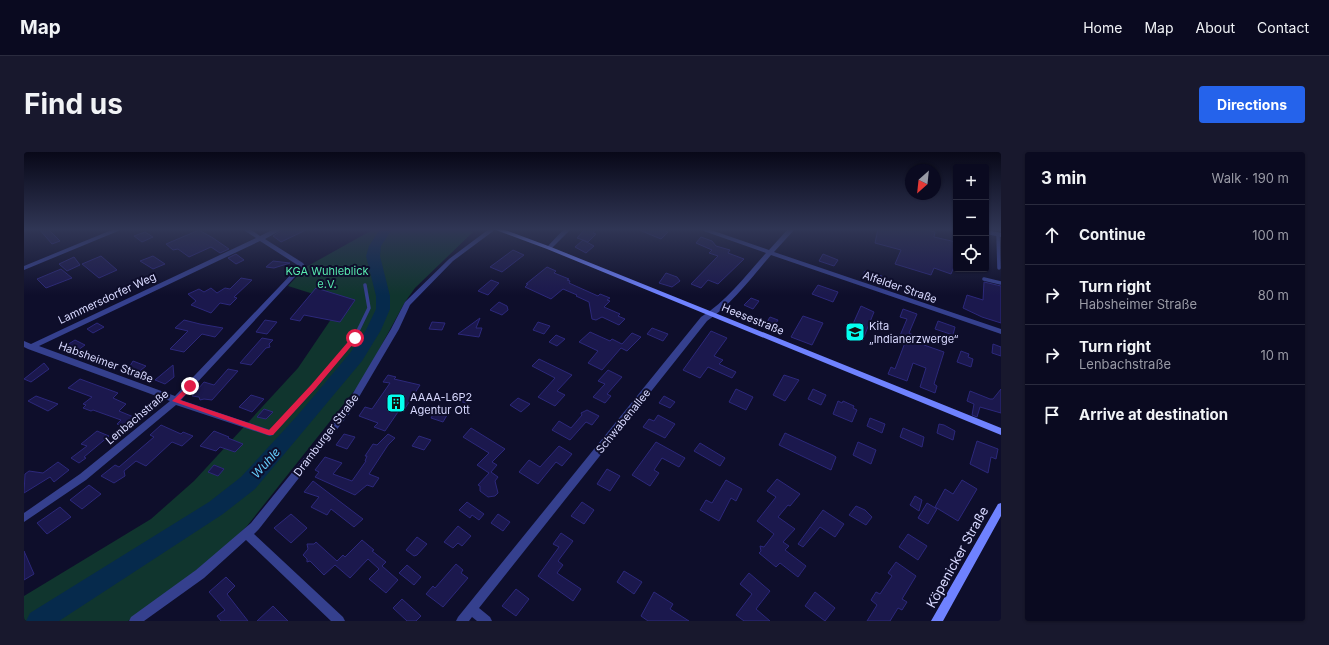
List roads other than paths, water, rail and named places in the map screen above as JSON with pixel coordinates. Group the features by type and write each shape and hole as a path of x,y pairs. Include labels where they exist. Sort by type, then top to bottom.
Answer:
{"street":[{"path":"24,268 66,251"},
{"name":"Lammersdorfer Weg","path":"28,345 234,251"},
{"name":"Lenbachstraße","path":"24,518 84,477 175,401 302,266 279,251"},
{"name":"Dramburger Straße","path":"135,621 200,574 247,534 346,412 395,329 407,304 451,260 463,251"},
{"name":"Heesestraße","path":"556,251 1001,432"},
{"name":"Alfelder Straße","path":"764,251 1001,332"},
{"name":"Schwabenallee","path":"462,621 704,319 712,314 770,253"},
{"name":"Habsheimer Straße","path":"28,345 171,397 175,401 270,433"},
{"name":"Köpenicker Straße","path":"938,621 1001,507"},
{"path":"247,534 339,621"},
{"path":"472,609 486,621"}],"lane":[{"path":"999,268 1000,251"},
{"path":"984,279 1001,283"},
{"path":"270,433 314,387 355,338 369,308 365,285"}],"waterway":[{"name":"Wuhle","path":"38,621 216,508 248,483 303,421 356,357 373,330 383,309 383,296 373,256 374,251"}],"place":[{"name":"Kita „Indianerzwerge“","path":"855,332"},
{"name":"AAAA-L6P2 Agentur Ott","path":"396,403"}],"park label":[{"name":"KGA Wuhleblick e.V.","path":"327,277"}]}
